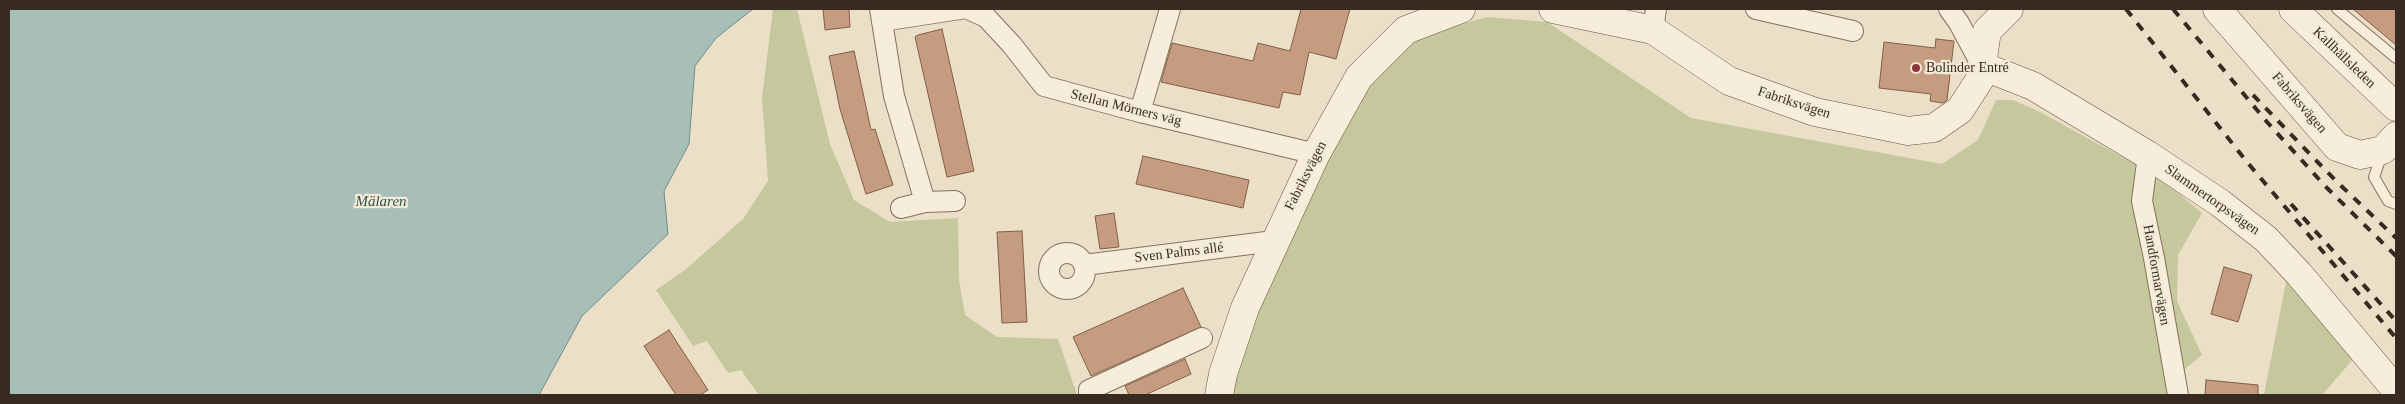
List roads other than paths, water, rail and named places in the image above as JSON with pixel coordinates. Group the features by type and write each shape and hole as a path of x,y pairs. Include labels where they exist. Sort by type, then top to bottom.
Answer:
{"street":[{"path":"925,202 894,96 881,15 960,9"},
{"name":"Stellan Mörners väg","path":"968,9 986,17 1012,45 1044,86 1140,112 1316,154"},
{"path":"1140,112 1170,9"},
{"name":"Fabriksvägen","path":"1220,395 1224,374 1245,308 1274,240 1316,154 1359,77 1406,30 1461,9"},
{"name":"Fabriksvägen","path":"1553,9 1654,19 1729,81 1815,112 1908,130 1934,128 1960,110 1980,79 1987,31 2009,9"},
{"path":"1756,9 1853,31"},
{"path":"1949,9 1959,23 1982,66"},
{"name":"Fabriksvägen","path":"2217,9 2337,147 2360,156 2390,143"},
{"name":"Kallhällsleden","path":"2293,9 2396,107"},
{"name":"Slammertorpsvägen","path":"1982,66 2033,86 2148,155 2220,203 2266,239 2299,274 2396,390"},
{"name":"Handformarvägen","path":"2148,155 2142,201 2178,395"},
{"path":"901,208 925,202 955,201"},
{"name":"Sven Palms allé","path":"1084,265 1274,240"},
{"path":"1089,395 1089,390 1202,338"}],"lane":[{"path":"2337,9 2396,58"},
{"path":"2390,143 2374,177 2388,201 2396,204"}],"water":[{"name":"Mälaren","path":"9,9 753,9 716,38 695,66 689,144 664,191 668,234 582,316 539,395 9,395"}],"railway":[{"path":"2126,9 2247,162 2396,338"},
{"path":"2173,9 2267,122 2326,187 2396,256"},
{"path":"2253,95 2335,180 2396,238"},
{"path":"2291,204 2396,321"}],"place":[{"name":"Bolinder Entré","path":"1916,68"}]}
